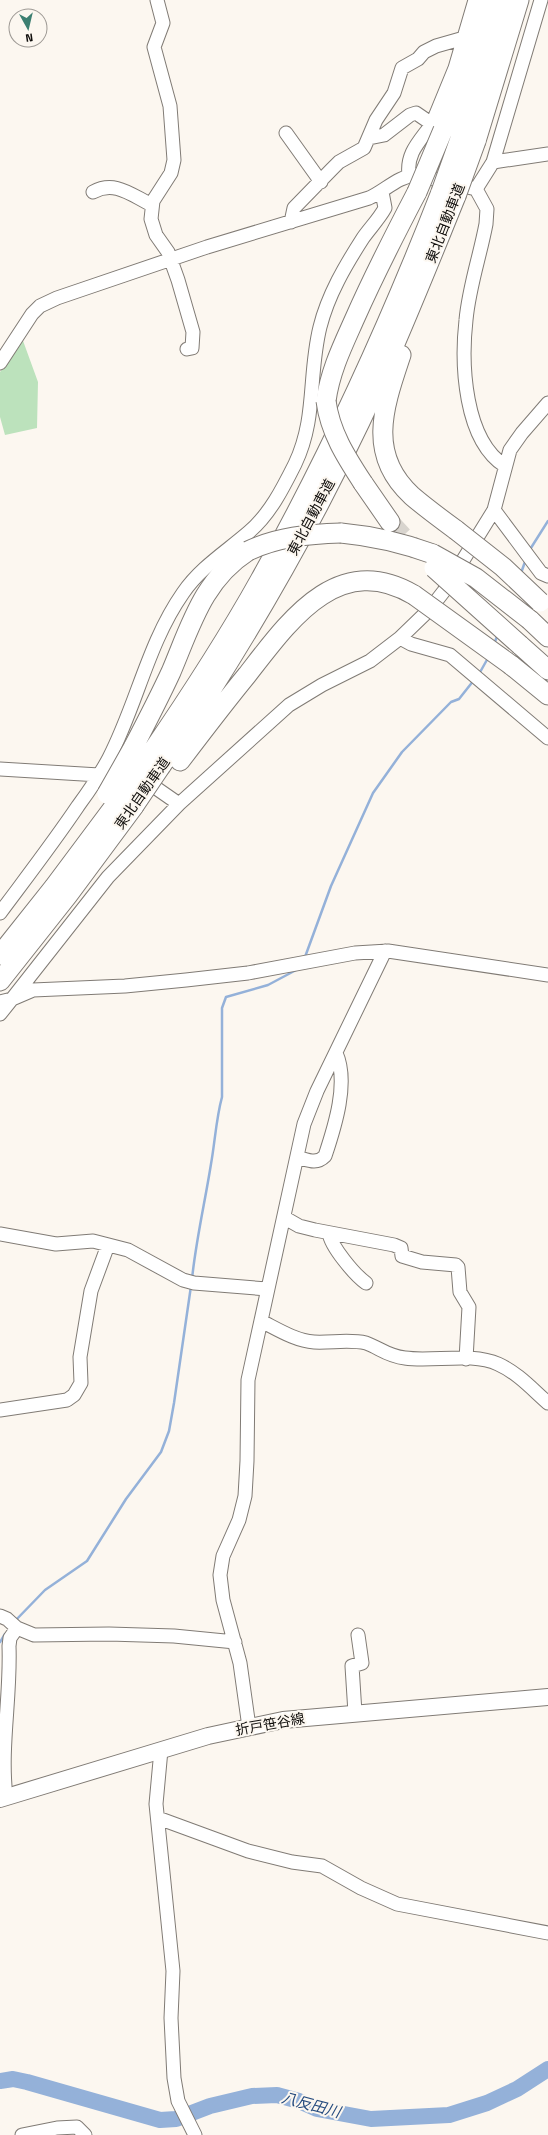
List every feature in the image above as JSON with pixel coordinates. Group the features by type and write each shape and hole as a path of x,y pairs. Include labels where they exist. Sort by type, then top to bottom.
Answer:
{"highway":[{"path":"390,522 362,483 337,440 328,414 326,401 333,369 343,344 370,285 490,0"},
{"name":"東北自動車道","path":"468,139 503,0"},
{"name":"東北自動車道","path":"0,980 17,934 125,803 153,761 259,582 302,503 450,197 468,139 519,0"},
{"path":"450,197 388,395 382,432 388,462 398,480 412,496 503,567 544,606"},
{"path":"153,761 166,683 207,591 224,569 248,551 271,541 341,533 407,544 431,561 548,670"},
{"path":"431,561 476,578 530,620 548,637"},
{"path":"8,959 36,941 153,761 264,652 311,602 332,588 360,580 392,583 414,595 511,665 548,695"}],"main road":[{"name":"折戸笹谷線","path":"3,1798 161,1750 249,1727 283,1720 355,1712 548,1697"}],"street":[{"path":"157,0 163,23 154,47 170,106 174,160 170,173 152,205 153,228 168,252 193,332 192,348 187,349"},
{"path":"368,138 384,136 410,115 416,113 437,127 475,0"},
{"path":"476,189 493,162 541,0"},
{"path":"291,222 294,208 339,162 364,148 379,115 394,94 402,68 418,59 424,52 436,46 464,38"},
{"path":"286,133 321,182"},
{"path":"493,162 548,154"},
{"path":"0,363 32,314 40,306 57,298 171,260 369,198 382,192 397,181 413,184 416,175 476,189 487,210 485,229 466,319 464,339 467,392 479,436 489,453 505,466"},
{"path":"93,192 101,188 114,187 152,205"},
{"path":"0,913 99,775 110,756 150,656 174,607 200,571 218,554 250,531 269,511 294,465 309,427 316,345 325,308 334,288 355,252 385,208 382,192"},
{"path":"0,1014 6,1000 108,878 179,804 289,704 322,684 370,661 400,638 430,609 444,591 494,510 510,450 522,433 548,403"},
{"path":"494,510 541,572 548,576"},
{"path":"400,638 411,644 450,655 548,738"},
{"path":"110,756 179,804"},
{"path":"0,769 99,775"},
{"path":"6,1000 33,990 125,986 186,980 248,973 355,953 385,951 548,975"},
{"path":"249,1727 240,1663 223,1600 220,1575 223,1556 239,1520 245,1496 248,1380 267,1289 285,1218 304,1124 317,1091 385,951"},
{"path":"297,1157 314,1162 325,1156 337,1114 342,1078 341,1066 336,1053"},
{"path":"285,1218 299,1226 394,1245 401,1248 402,1256 405,1258 434,1264 456,1265 458,1267 460,1292 469,1307 466,1359"},
{"path":"329,1233 347,1265 355,1275 366,1283"},
{"path":"0,1234 56,1244 82,1241 108,1245 128,1250 188,1281 267,1289"},
{"path":"0,1410 67,1400 74,1395 81,1383 80,1357 91,1291 108,1245"},
{"path":"261,1321 295,1337 313,1342 351,1341 366,1344 389,1356 406,1359 466,1359 497,1363 514,1372 548,1403"},
{"path":"4,1617 17,1628 34,1635 109,1634 174,1636 235,1642"},
{"path":"3,1798 3,1775 8,1713 9,1646 10,1638 17,1628"},
{"path":"355,1712 352,1666 362,1662 358,1635"},
{"path":"161,1750 156,1804 173,1971 172,2050 178,2101 194,2131"},
{"path":"158,1818 248,1851 292,1862 322,1866 361,1888 397,1904 548,1933"},
{"path":"22,2135 57,2128 77,2127 85,2135"}],"green space":[{"path":"22,338 38,382 37,428 5,435 0,417 0,372 11,358"}],"waterway":[{"path":"529,551 548,521"},
{"path":"521,573 526,559"},
{"path":"494,644 498,634"},
{"path":"479,674 488,658"},
{"path":"305,957 331,886 373,793 402,752 451,702 459,699 474,680"},
{"path":"192,1279 198,1235 222,1097 222,1008 226,997 268,985 298,969"},
{"path":"15,1621 45,1590 87,1561 126,1499 161,1452 169,1431 191,1286"},
{"path":"0,1642 5,1634"},
{"name":"八反田川","path":"0,2081 13,2079 27,2082 160,2120 176,2119 210,2106 252,2096 277,2095 299,2101 317,2109 371,2119 449,2115 487,2103 517,2089 548,2069"}],"tunnel":[{"path":"390,522 418,552"}]}
